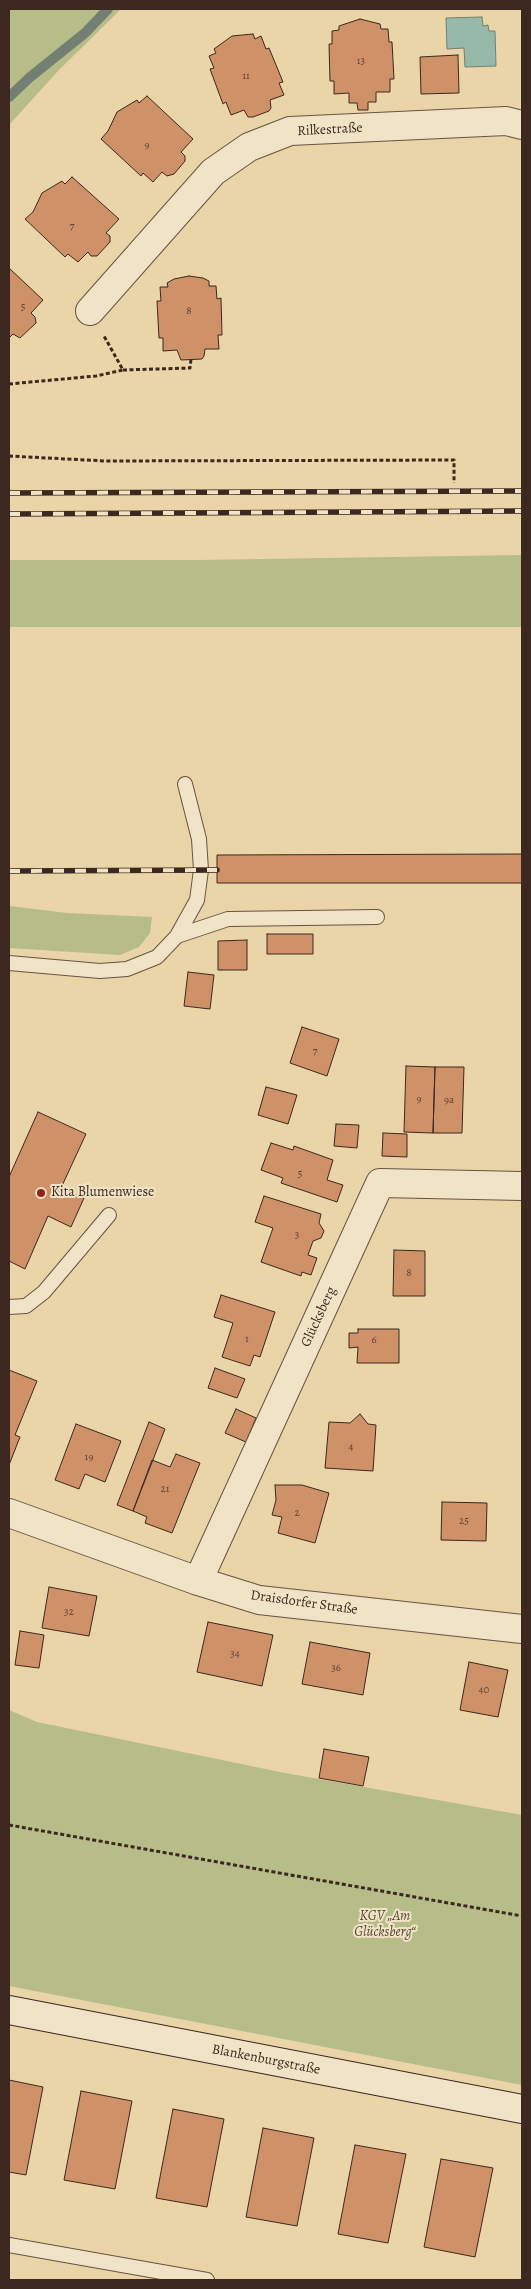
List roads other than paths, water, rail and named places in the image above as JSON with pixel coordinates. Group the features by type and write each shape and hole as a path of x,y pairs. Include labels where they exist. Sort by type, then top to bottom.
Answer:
{"street":[{"name":"Rilkestraße","path":"90,311 213,172 249,147 290,131 506,121 522,125"},
{"name":"Glücksberg","path":"198,1581 380,1183 522,1186"},
{"name":"Draisdorfer Straße","path":"9,1514 198,1581 259,1600 522,1629"},
{"name":"Blankenburgstraße","path":"9,2010 522,2110"}],"lane":[{"path":"9,963 100,971 127,969 157,957 177,936 197,900 201,870 199,839 186,784"},
{"path":"177,936 228,919 377,918"},
{"path":"9,1308 26,1306 44,1292 109,1215"},
{"path":"9,2245 206,2280"}],"waterway":[{"path":"9,97 29,78 85,33 108,9"}],"railway":[{"path":"9,493 522,491"},
{"path":"9,514 522,511"},
{"path":"9,871 217,870"}],"place":[{"name":"Kita Blumenwiese","path":"41,1193"}],"park label":[{"name":"KGV „Am Glücksberg“","path":"385,1925"}]}
